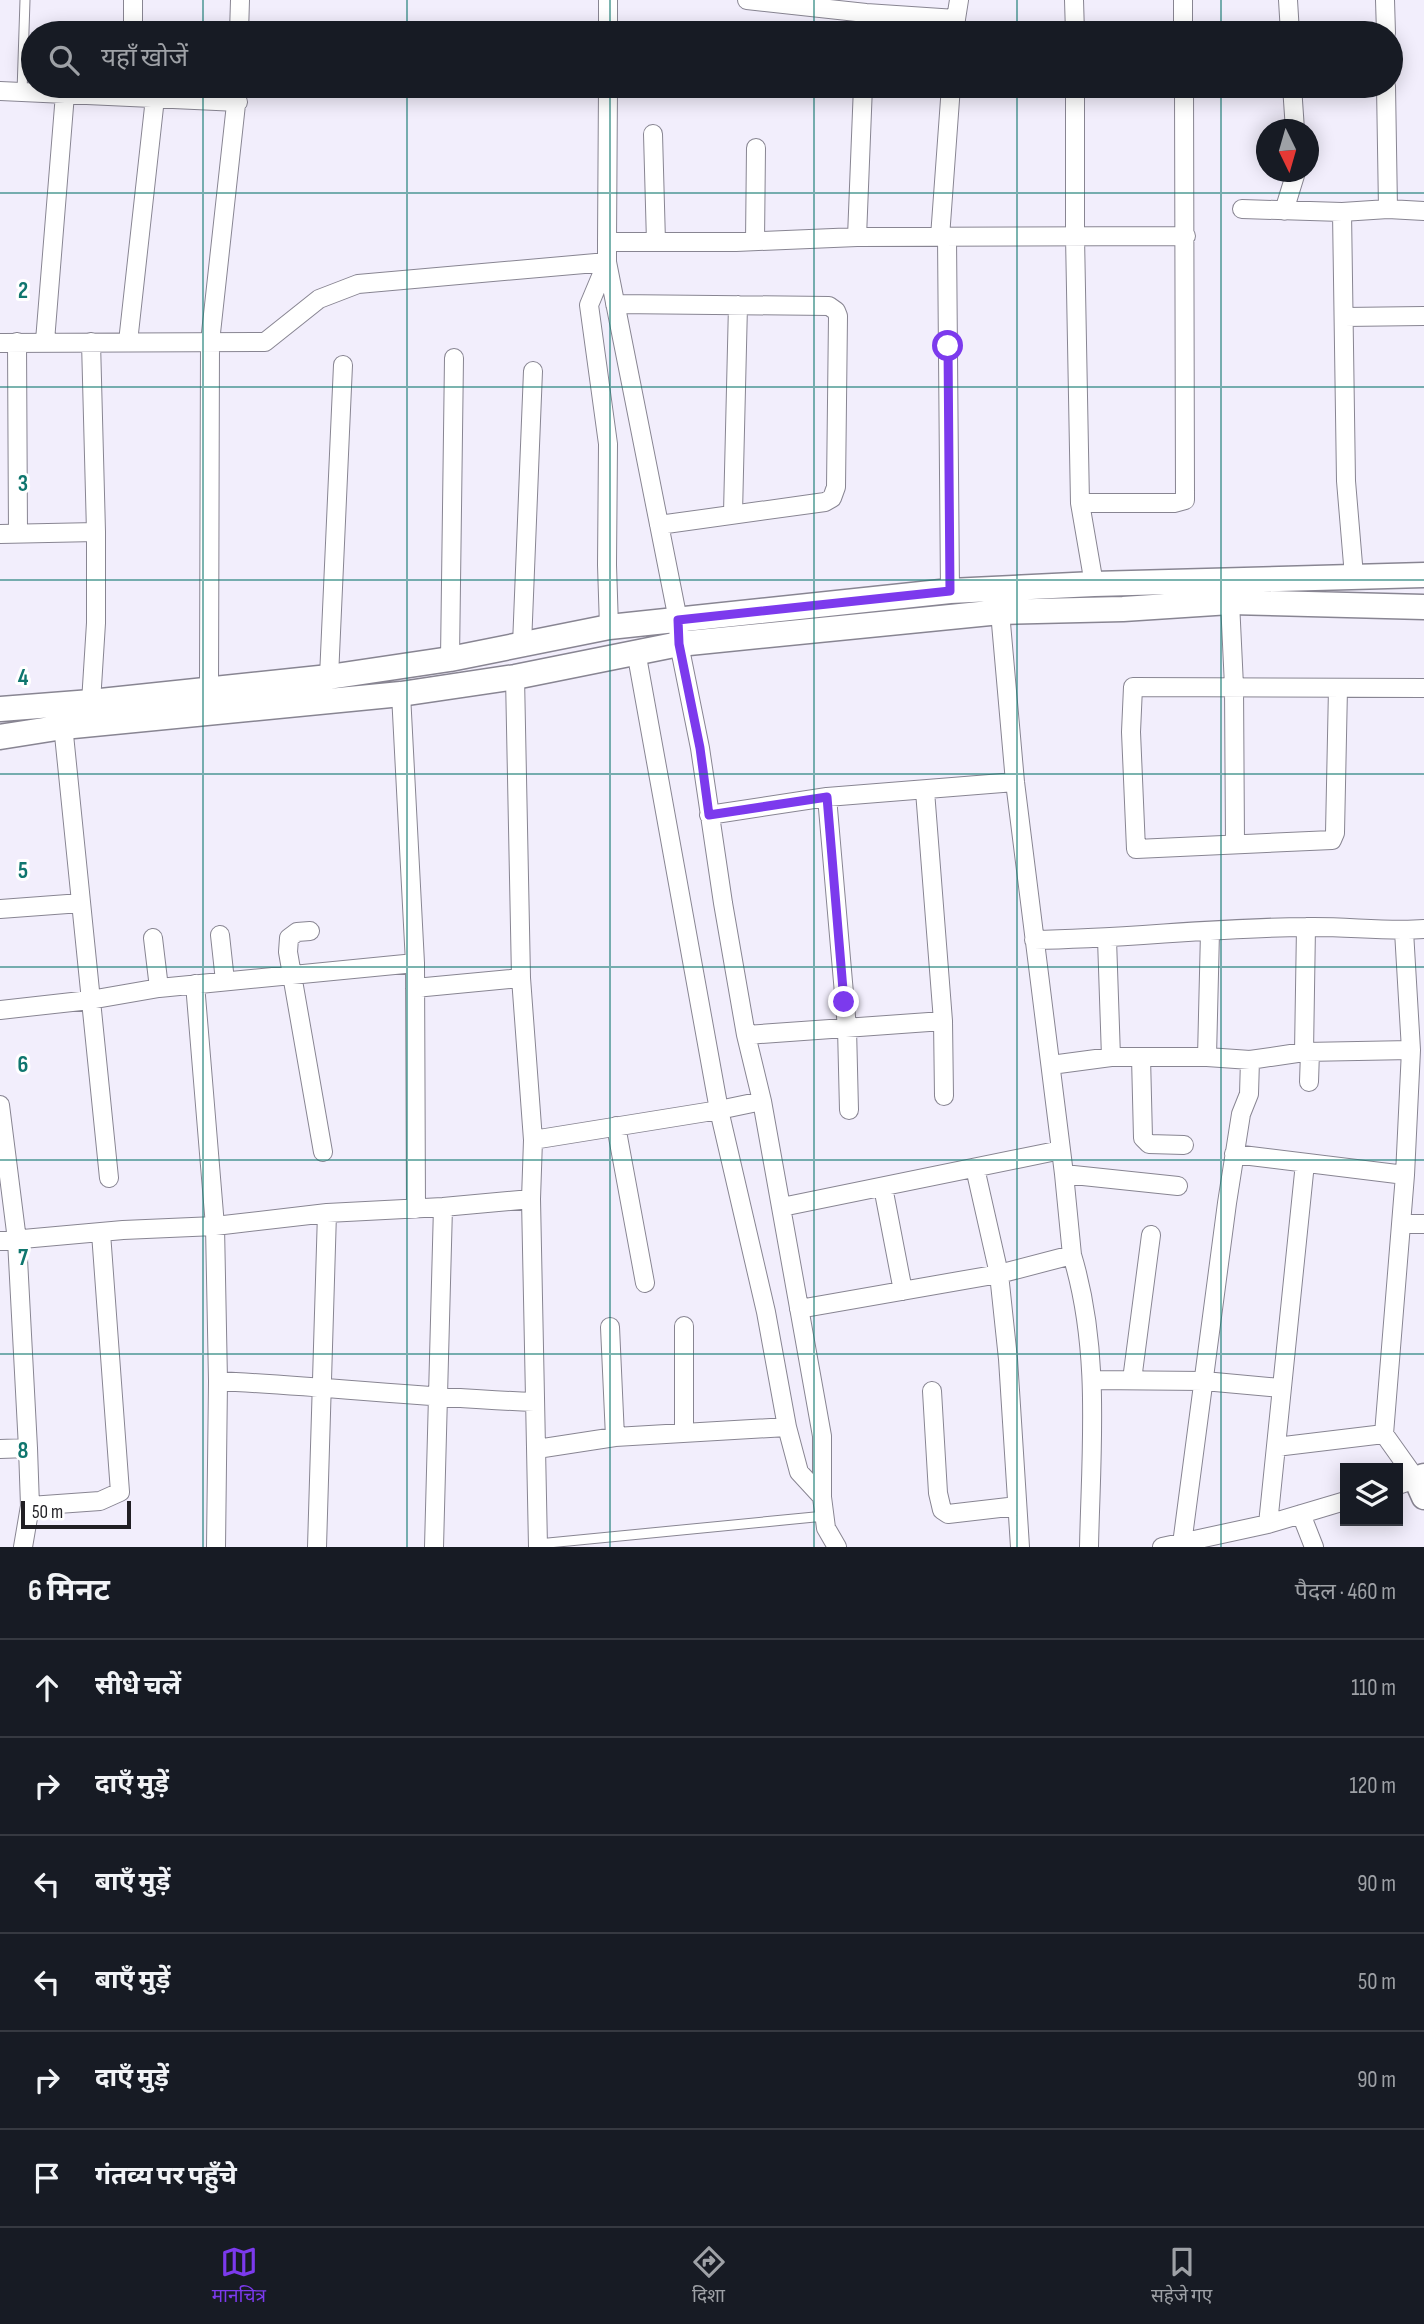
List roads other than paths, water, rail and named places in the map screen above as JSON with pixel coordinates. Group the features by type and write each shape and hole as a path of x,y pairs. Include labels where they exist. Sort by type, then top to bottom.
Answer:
{"street":[{"path":"132,21 133,0"},
{"path":"239,21 240,0"},
{"path":"608,0 608,21"},
{"path":"747,0 845,5 866,13 921,21"},
{"path":"956,21 959,0"},
{"path":"1074,0 1075,21"},
{"path":"1183,0 1183,21"},
{"path":"1288,0 1289,21"},
{"path":"1385,0 1386,21"},
{"path":"866,13 866,21"},
{"path":"0,91 21,92"},
{"path":"45,341 65,98"},
{"path":"128,342 155,98"},
{"path":"209,689 210,342 238,98"},
{"path":"608,98 607,262 700,748 746,1035 762,1101 822,1436 822,1497 826,1528 837,1547"},
{"path":"857,237 863,98"},
{"path":"950,98 944,237 950,591"},
{"path":"1075,98 1074,236 1080,503 1094,584"},
{"path":"1080,503 1174,503 1185,500 1184,98"},
{"path":"1293,98 1294,119"},
{"path":"1386,98 1388,209"},
{"path":"653,134 656,242"},
{"path":"755,241 756,148"},
{"path":"1284,211 1293,182"},
{"path":"1242,209 1424,211"},
{"path":"1342,212 1346,481 1354,576"},
{"path":"607,242 857,237 1186,236"},
{"path":"96,532 9,534 8,343 265,342 319,299 358,284 607,262"},
{"path":"607,262 589,305 608,444 609,627"},
{"path":"615,304 829,306 836,311 836,487 832,498 825,502 659,525"},
{"path":"733,513 738,305"},
{"path":"1343,317 1424,316"},
{"path":"91,342 96,532 96,624 91,702"},
{"path":"450,659 454,358"},
{"path":"329,677 343,365"},
{"path":"522,645 533,371"},
{"path":"0,709 62,716 401,694 515,677 636,651 678,632 950,591 1094,584 1424,575"},
{"path":"0,737 62,716 91,702 329,677 450,659 609,627 678,632 1000,612 1124,609 1230,602 1424,607"},
{"path":"1230,602 1234,686 1235,843"},
{"path":"1000,612 1016,782 1065,1174 1072,1255 1083,1289 1093,1380 1089,1547"},
{"path":"636,651 719,1110 766,1312 787,1427 799,1472 822,1497"},
{"path":"515,677 521,978 533,1140 531,1199 538,1545"},
{"path":"1338,688 1335,833 1332,840 1136,849 1130,732 1133,687 1424,688"},
{"path":"401,694 415,963 416,1209"},
{"path":"62,716 108,1178"},
{"path":"709,815 827,797 1016,782"},
{"path":"925,791 943,1021 944,1096"},
{"path":"827,797 847,1027 849,1110"},
{"path":"0,909 81,903"},
{"path":"1034,940 1107,939 1306,927 1404,931 1424,929"},
{"path":"1306,927 1309,1082"},
{"path":"310,931 297,932 289,937 288,952 323,1152"},
{"path":"1404,931 1415,1058 1384,1434 1415,1484"},
{"path":"1207,1057 1210,932"},
{"path":"220,936 225,981"},
{"path":"153,938 159,988"},
{"path":"1107,939 1111,1057"},
{"path":"0,1010 90,1000 159,988 415,963"},
{"path":"415,988 521,978"},
{"path":"195,984 215,1226 218,1381 216,1547"},
{"path":"746,1035 943,1021"},
{"path":"1051,1065 1111,1057 1250,1060 1307,1052 1415,1058"},
{"path":"1141,1057 1143,1138 1149,1144 1184,1145"},
{"path":"1182,1544 1234,1154 1241,1114 1249,1094 1250,1060"},
{"path":"533,1140 762,1101"},
{"path":"0,1105 28,1448 30,1506 23,1547"},
{"path":"616,1126 645,1283"},
{"path":"782,1208 1061,1150"},
{"path":"1234,1154 1405,1175"},
{"path":"1268,1524 1305,1163"},
{"path":"975,1168 999,1274 1008,1359 1020,1547"},
{"path":"1065,1174 1178,1186"},
{"path":"883,1187 903,1291"},
{"path":"9,1241 215,1226 327,1213 416,1209 531,1199"},
{"path":"434,1547 443,1207"},
{"path":"317,1547 327,1213"},
{"path":"1401,1224 1424,1224"},
{"path":"30,1506 100,1501 120,1492 101,1233"},
{"path":"1132,1380 1152,1235"},
{"path":"799,1309 999,1274 1072,1255"},
{"path":"610,1326 615,1437"},
{"path":"684,1326 684,1433"},
{"path":"1093,1380 1204,1381 1281,1388"},
{"path":"218,1381 323,1386 439,1398 534,1402"},
{"path":"932,1391 938,1493 942,1510 948,1514 1017,1506"},
{"path":"537,1449 615,1437 787,1427"},
{"path":"1276,1447 1384,1434"},
{"path":"0,1449 28,1448"},
{"path":"1162,1547 1211,1542 1340,1502"},
{"path":"1301,1514 1314,1547"}],"lane":[{"path":"24,21 25,0"},
{"path":"538,1545 825,1516"}]}
